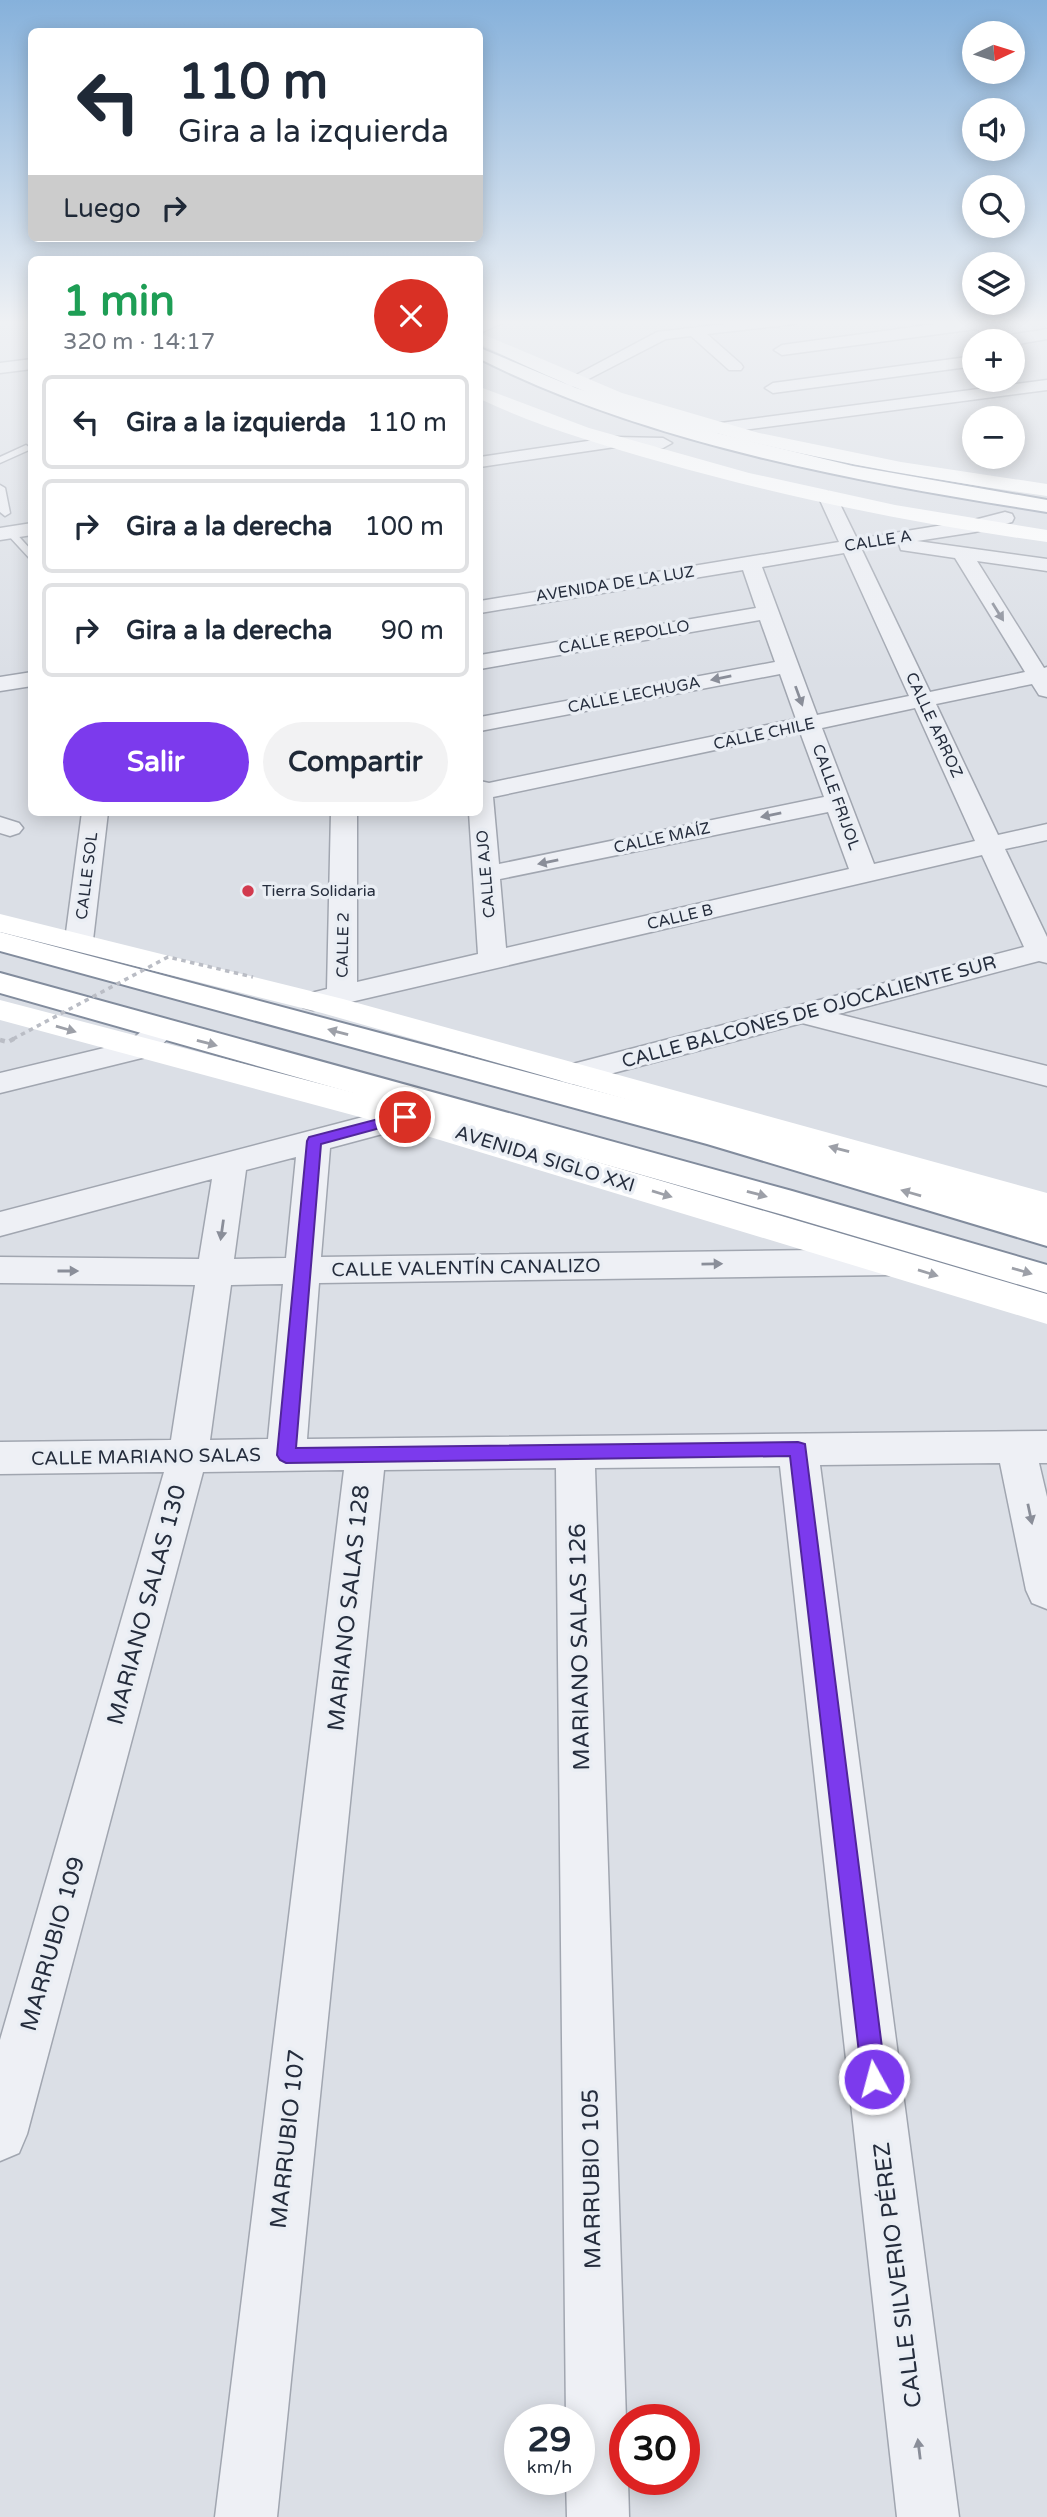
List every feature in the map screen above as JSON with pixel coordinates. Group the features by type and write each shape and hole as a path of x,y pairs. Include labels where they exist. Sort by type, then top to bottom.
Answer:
{"main road":[{"path":"601,437 735,477 828,498 975,526 1047,536"},
{"path":"648,437 792,477 1005,518 1047,523"},
{"path":"711,437 818,466 920,487 1047,506"},
{"path":"755,437 909,470 1047,490"},
{"path":"0,923 328,998 572,1074 1047,1206"},
{"path":"0,941 718,1135 833,1171 1047,1231"},
{"name":"AVENIDA SIGLO XXI","path":"0,983 150,1040 1047,1308"},
{"name":"AVENIDA SIGLO XXI","path":"0,1010 150,1040 563,1141 1047,1279"},
{"path":"718,1135 775,1131"},
{"path":"512,1149 563,1141"}],"street":[{"path":"483,462 615,442 663,443"},
{"name":"CALLE ARROZ","path":"828,498 990,845 1045,952"},
{"name":"CALLE A","path":"750,562 975,526 1005,518"},
{"path":"5,526 28,529"},
{"path":"880,541 1047,565"},
{"path":"961,554 1044,680"},
{"name":"AVENIDA DE LA LUZ","path":"483,606 750,562"},
{"name":"CALLE FRIJOL","path":"750,562 864,874"},
{"name":"CALLE REPOLLO","path":"483,661 768,612"},
{"name":"CALLE LECHUGA","path":"483,723 788,666"},
{"path":"0,684 28,680"},
{"name":"CALLE CHILE","path":"483,789 923,701 1044,680"},
{"name":"CALLE MAÍZ","path":"487,874 838,802"},
{"name":"CALLE SOL","path":"79,940 94,816"},
{"name":"CALLE 2","path":"328,998 344,816"},
{"name":"CALLE AJO","path":"482,816 493,960"},
{"name":"CALLE B","path":"328,998 1047,832"},
{"name":"CALLE BALCONES DE OJOCALIENTE SUR","path":"572,1074 1045,952"},
{"path":"802,1014 1047,1076"},
{"path":"0,1083 150,1040"},
{"path":"0,1224 405,1117"},
{"path":"286,1455 314,1141"},
{"name":"MARIANO SALAS 130","path":"106,1753 188,1456 231,1163"},
{"name":"CALLE VALENTÍN CANALIZO","path":"0,1270 216,1272 889,1262"},
{"path":"1031,1447 1047,1590"},
{"name":"CALLE MARIANO SALAS","path":"0,1458 1031,1447"},
{"name":"CALLE SILVERIO PÉREZ","path":"798,1449 928,2517"},
{"name":"MARIANO SALAS 126","path":"575,1452 585,1842"},
{"name":"MARIANO SALAS 128","path":"331,1762 366,1454"},
{"name":"MARRUBIO 109","path":"0,2134 106,1753"},
{"name":"MARRUBIO 107","path":"246,2517 331,1762"},
{"name":"MARRUBIO 105","path":"585,1842 598,2517"}],"lane":[{"path":"0,460 28,448"},
{"path":"0,488 5,526 28,553"}],"path":[{"path":"0,1040 8,1042 168,957 253,977"}],"place":[{"name":"Tierra Solidaria","path":"248,891"}],"route":[{"path":"405,1117 314,1141 286,1455 798,1449 874,2079"}]}
